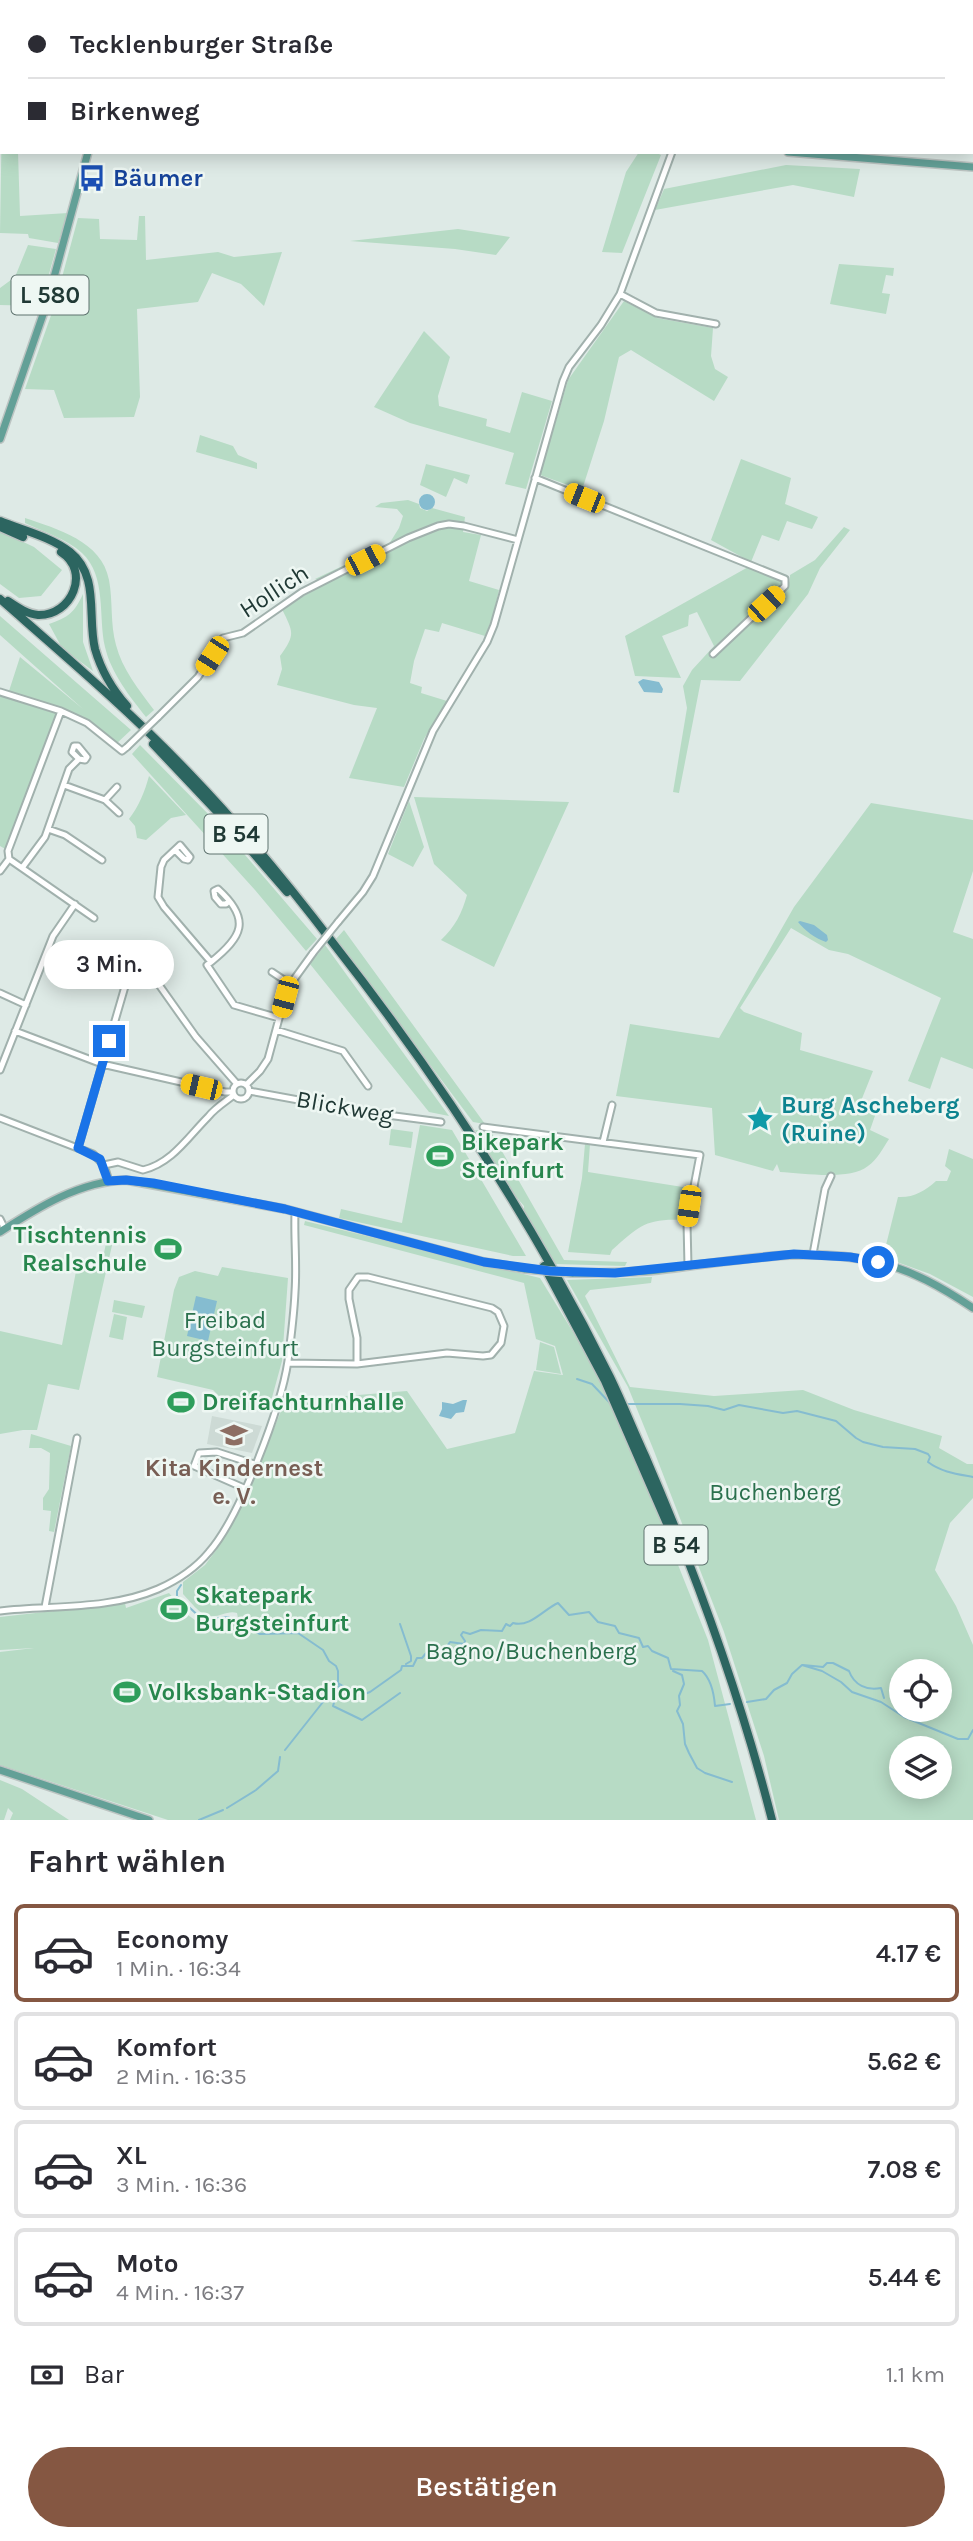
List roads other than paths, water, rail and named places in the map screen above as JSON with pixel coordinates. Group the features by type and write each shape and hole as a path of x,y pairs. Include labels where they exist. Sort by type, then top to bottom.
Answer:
{"highway":[{"path":"0,521 56,544 79,561 89,580 92,628 99,662 112,687 141,725"},
{"path":"0,527 66,555 72,563 75,583 67,603 61,609 46,614 30,613 0,597"},
{"name":"B 54","path":"0,597 189,772 272,865 379,1000 456,1109 533,1235 610,1378 667,1507 718,1636 772,1820"},
{"name":"B 54","path":"0,606 136,727 223,818 296,902 376,1004 451,1111 528,1237 605,1381 662,1510 714,1638 767,1820"}],"main road":[{"name":"L 580","path":"0,439 44,314 87,154"},
{"path":"823,154 973,167"},
{"path":"2,1231 51,1202 108,1181 126,1180 295,1212 484,1262 525,1269 615,1273 749,1258 813,1254 850,1257 904,1270 943,1288 973,1308"},
{"path":"0,1770 149,1820"}],"street":[{"path":"15,1031 102,1065 234,1093 244,1098 247,1088 268,1059 290,984 373,876 433,731 487,642 562,381 620,294 671,154"},
{"path":"620,294 656,313 716,324"},
{"path":"535,478 785,579 785,586 713,654"},
{"name":"Hollich","path":"61,711 87,723 122,751 198,677 223,638 243,634 302,592 408,537 449,524 518,540"},
{"path":"0,692 61,711 8,851 9,859 0,871"},
{"path":"22,867 48,829 69,769 79,759"},
{"path":"64,785 105,800 118,813"},
{"path":"105,800 117,787"},
{"path":"48,829 65,835 102,860"},
{"path":"175,850 162,864 158,897 211,962"},
{"path":"9,859 94,918"},
{"path":"229,901 236,909 238,928 231,945 207,965 234,1006 279,1018"},
{"path":"0,1070 53,936 75,904"},
{"path":"78,1148 126,983 145,965 196,1037 237,1084 234,1093 164,1162 143,1170 118,1162 104,1165"},
{"path":"272,972 290,984"},
{"path":"0,993 26,1005"},
{"path":"276,1030 335,1046 343,1051 368,1086"},
{"name":"Blickweg","path":"237,1084 364,1112 441,1122"},
{"path":"603,1142 612,1105"},
{"path":"0,1118 93,1154 104,1165 108,1181"},
{"path":"483,1127 699,1154 687,1223 688,1266"},
{"path":"813,1254 825,1189 831,1176"},
{"path":"0,1611 122,1600 157,1590 188,1572 211,1550 228,1523 270,1426 288,1363 296,1290 295,1212"},
{"path":"0,1219 2,1231"},
{"path":"288,1363 357,1364 447,1353 491,1355 501,1343 504,1326 498,1311 492,1308 368,1277 358,1277 349,1290 357,1338 357,1364"},
{"path":"45,1607 77,1438"},
{"path":"244,1488 194,1466 199,1453 217,1452 254,1464"}],"water":[{"path":"427,494 433,496 433,508 427,510 421,508 419,502 421,496"},
{"path":"643,679 659,682 662,693 644,692 638,682"},
{"path":"798,922 814,925 827,935 828,940 826,942 810,934"},
{"path":"196,1296 217,1301 208,1341 187,1336"},
{"path":"467,1400 464,1412 456,1413 451,1419 439,1416 442,1402 453,1404"}],"waterway":[{"path":"577,1379 592,1384 610,1403"},
{"path":"627,1404 680,1404 724,1410 739,1405 783,1413 797,1411 836,1421 863,1442 883,1447 915,1449 928,1454 928,1462 938,1468 973,1477"},
{"path":"181,1585 177,1596 203,1620 228,1617 260,1634 298,1633 323,1650 329,1661 336,1666 338,1683 359,1696 370,1692 401,1670 402,1666 413,1666 417,1658 422,1658 427,1652 434,1656 438,1653 441,1655 450,1642 464,1644 461,1635 463,1632 470,1634 481,1630 502,1631 506,1624 510,1626 513,1623 525,1623 558,1603 569,1615 589,1612 598,1622 615,1626 619,1633 639,1638 643,1647 648,1646 652,1651 668,1658 671,1669 702,1671 710,1682 715,1706 730,1704"},
{"path":"400,1624 411,1656 411,1661 406,1664"},
{"path":"803,1665 823,1667 827,1663 833,1663 849,1671 854,1680 862,1686 881,1688 884,1698"},
{"path":"747,1702 766,1699 774,1690 787,1683 802,1665 822,1671 852,1692 881,1702 904,1717 958,1739 968,1739 973,1730"},
{"path":"673,1671 682,1675 684,1684 677,1711 683,1724 689,1753 697,1768 732,1782"},
{"path":"285,1750 338,1683"},
{"path":"339,1686 333,1706 362,1720 400,1693"},
{"path":"227,1808 256,1790 278,1771 280,1757"},
{"path":"199,1820 223,1810"}],"place":[{"name":"Bäumer","path":"92,178"},
{"name":"Burg Ascheberg (Ruine)","path":"760,1119"},
{"name":"Bikepark Steinfurt","path":"440,1156"},
{"name":"Tischtennis Realschule","path":"168,1249"},
{"name":"Dreifachturnhalle","path":"181,1402"},
{"name":"Kita Kindernest e. V.","path":"234,1435"},
{"name":"Skatepark Burgsteinfurt","path":"174,1609"},
{"name":"Volksbank-Stadion","path":"127,1692"}],"park label":[{"name":"Freibad Burgsteinfurt","path":"225,1334"},
{"name":"Buchenberg","path":"775,1492"},
{"name":"Bagno/Buchenberg","path":"531,1651"}]}
